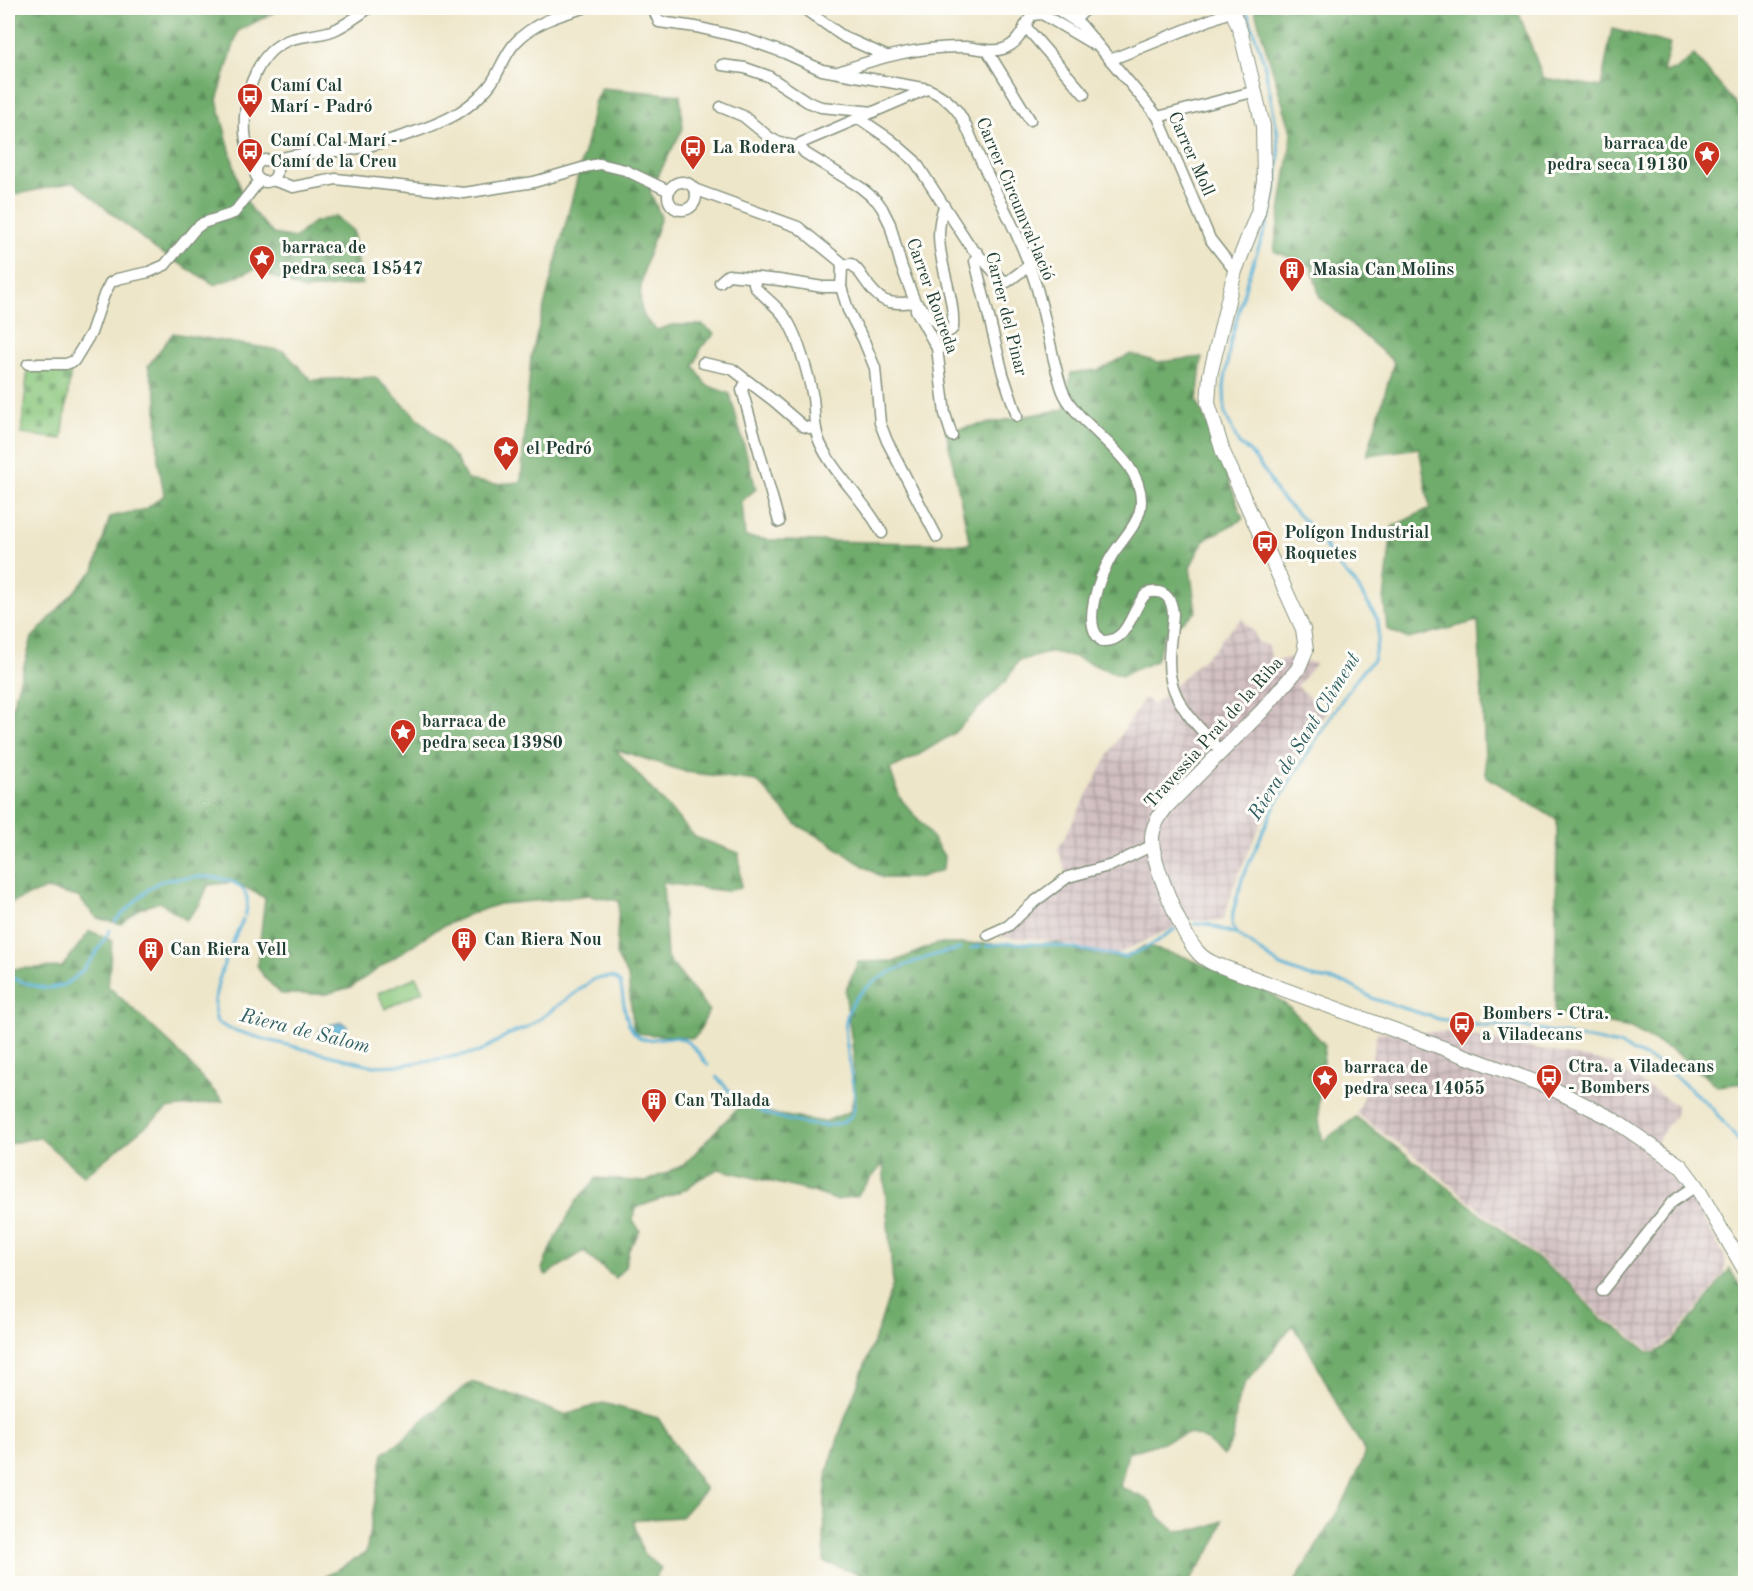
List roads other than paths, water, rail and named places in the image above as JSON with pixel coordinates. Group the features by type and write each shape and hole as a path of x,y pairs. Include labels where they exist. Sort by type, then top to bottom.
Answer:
{"street":[{"path":"257,164 250,154 245,118 249,91 263,59 284,42 335,29 369,8"},
{"path":"272,161 277,169 276,175 267,182 260,180 255,173 257,164 261,160 272,161 292,154 353,149 415,131 453,116 489,86 511,48 520,38 547,20 584,8"},
{"name":"Carrer Circumval·lació","path":"653,8 659,22 711,30 761,44 822,70 928,89 950,102 965,121 1029,265 1063,391 1071,404 1127,464 1136,479 1141,495 1140,509 1135,522 1111,558 1099,585 1092,610 1093,629 1102,641 1114,639 1125,630 1139,602 1148,593 1161,592 1168,596 1173,614 1171,681 1179,699 1198,726 1222,752"},
{"path":"803,8 844,37 886,56"},
{"name":"Carrer Moll","path":"1055,8 1075,20 1158,117 1210,239 1235,272"},
{"path":"1075,20 1086,8"},
{"path":"1110,60 1232,9"},
{"name":"Travessia Prat de la Riba","path":"1153,845 1154,827 1162,812 1263,711 1302,662 1306,650 1303,629 1242,497 1214,428 1207,396 1235,272 1258,212 1264,181 1263,126 1240,30 1232,9"},
{"path":"838,72 886,56 954,48 1002,49 1011,45 1032,15 1042,14 1100,49"},
{"path":"1025,26 1084,94"},
{"path":"987,50 1030,120"},
{"path":"722,65 745,68 768,76 808,102 821,107 875,112"},
{"path":"904,99 908,94 906,86"},
{"path":"721,107 743,116 770,138 780,143 800,147 801,143 928,89"},
{"path":"1158,117 1256,91"},
{"name":"Carrer del Pinar","path":"860,119 891,140 915,161 970,246 978,253 975,261 1003,374 1017,416"},
{"name":"Carrer Roureda","path":"800,147 805,153 860,187 877,201 890,224 916,310 937,348 945,414 952,436"},
{"path":"272,180 293,187 336,179 464,193 534,182 600,164 625,170 669,191"},
{"path":"28,364 66,364 74,361 92,333 110,283 165,265 195,229 203,223 234,213 260,180"},
{"path":"694,189 695,202 685,210 672,206 668,198 669,191 678,183 687,184 694,189 798,227 842,266"},
{"path":"842,266 851,264 857,268 874,294 884,301 915,302 945,330 950,331 953,328 953,315 939,240 939,218 944,207"},
{"path":"978,253 1000,278 1007,282 1029,265"},
{"path":"842,266 841,287 851,317 875,368 878,416 883,432 937,537"},
{"path":"720,282 728,275 823,287 841,287"},
{"path":"758,278 754,283 755,287 778,308 791,327 810,385 816,430 825,453 882,533"},
{"path":"703,363 728,367 803,426 816,430"},
{"path":"750,383 745,384 742,390 779,522"},
{"path":"988,935 1008,926 1034,902 1068,877 1112,865 1153,845 1165,883 1188,938 1202,957 1222,968 1562,1092 1611,1118 1681,1166 1696,1185 1746,1272"},
{"path":"1602,1291 1672,1202 1696,1185"}],"water":[{"path":"342,1022 347,1026 346,1036 343,1039 322,1035 319,1032 322,1027"}],"waterway":[{"name":"Riera de Sant Climent","path":"1246,8 1264,62 1277,130 1279,154 1277,181 1270,216 1248,277 1230,344 1224,387 1225,413 1239,444 1249,451 1266,473 1278,495 1319,535 1333,560 1355,583 1378,620 1378,639 1373,660 1359,675 1327,722 1273,809 1242,879 1233,912 1232,926 1237,934 1279,965 1307,976 1346,983 1374,999 1439,1019 1483,1026 1521,1026 1619,1045 1662,1065 1711,1107 1746,1150"},
{"name":"Riera de Salom","path":"115,921 157,883 194,877 218,878 238,885 245,892 247,902 245,915"},
{"name":"Riera de Salom","path":"243,920 222,971 215,999 217,1022 227,1028 374,1066 402,1065 480,1052 507,1035 526,1028 594,979 611,977 620,983 627,1019 634,1033 646,1039 667,1037 682,1039 693,1047 708,1065"},
{"name":"Riera de Salom","path":"1194,924 1207,924 1235,934"},
{"name":"Riera de Salom","path":"986,946 1010,943 1046,944 1125,957 1150,946 1175,929"},
{"name":"Riera de Salom","path":"8,976 40,987 52,988 63,985 82,971 98,951 110,930"},
{"name":"Riera de Salom","path":"971,948 980,946"},
{"name":"Riera de Salom","path":"717,1077 746,1104 774,1116 805,1124 821,1125 846,1120 853,1112 855,1101 846,1022 850,1008 857,997 868,986 898,969 931,956 960,949"}],"place":[{"name":"Camí Cal Marí - Padró","path":"250,119"},
{"name":"La Rodera","path":"693,171"},
{"name":"Camí Cal Marí - Camí de la Creu","path":"250,174"},
{"name":"barraca de pedra seca 19130","path":"1707,177"},
{"name":"barraca de pedra seca 18547","path":"262,281"},
{"name":"Masia Can Molins","path":"1292,293"},
{"name":"el Pedró","path":"506,472"},
{"name":"Polígon Industrial Roquetes","path":"1265,566"},
{"name":"barraca de pedra seca 13980","path":"403,755"},
{"name":"Can Riera Nou","path":"464,963"},
{"name":"Can Riera Vell","path":"151,973"},
{"name":"Bombers - Ctra. a Viladecans","path":"1462,1047"},
{"name":"Ctra. a Viladecans - Bombers","path":"1549,1100"},
{"name":"barraca de pedra seca 14055","path":"1325,1101"},
{"name":"Can Tallada","path":"654,1124"}]}
